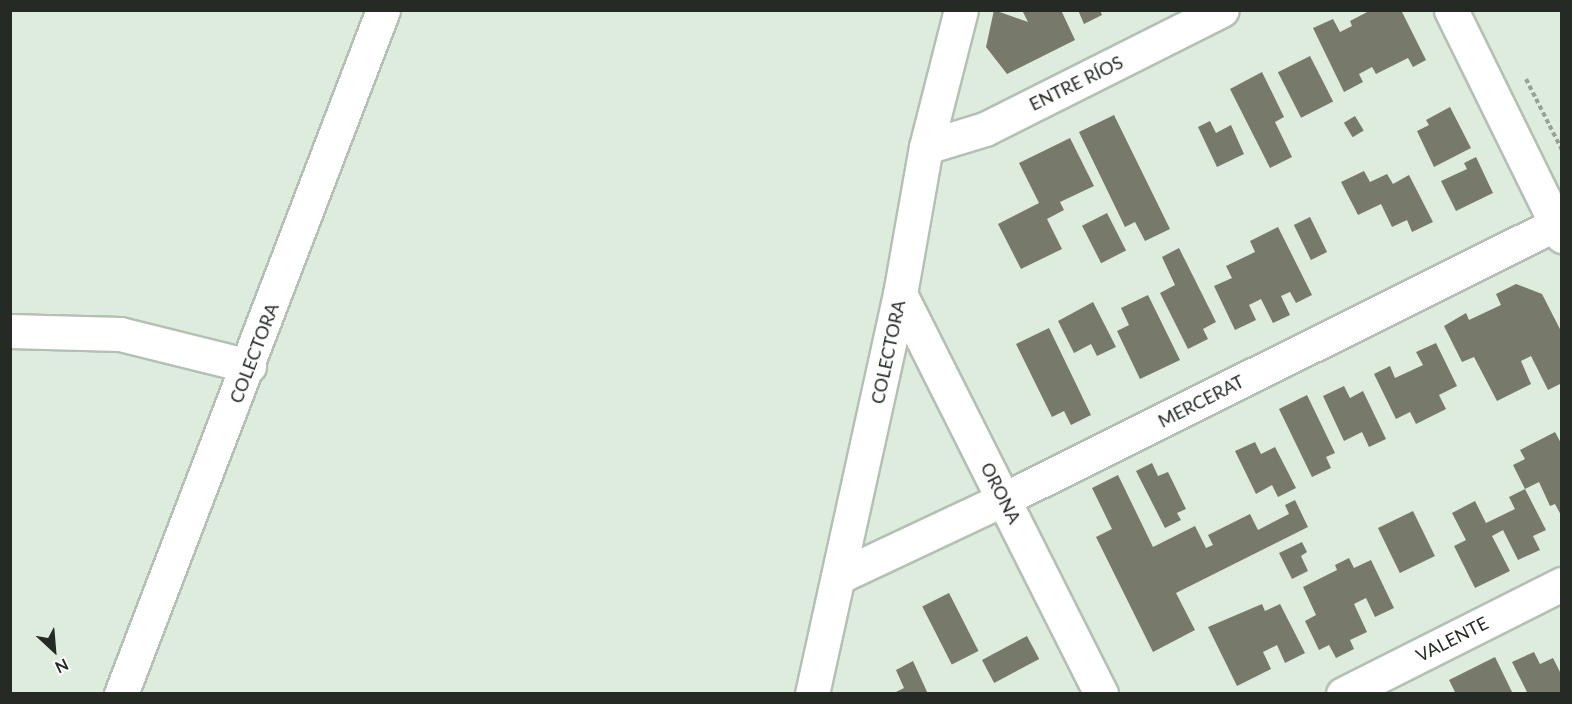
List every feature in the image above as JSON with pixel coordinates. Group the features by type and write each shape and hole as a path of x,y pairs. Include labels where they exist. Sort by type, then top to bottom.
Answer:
{"street":[{"name":"COLECTORA","path":"121,693 249,366 383,10"},
{"name":"COLECTORA","path":"812,693 900,294 926,147 960,10"},
{"name":"ENTRE RÍOS","path":"926,147 985,129 1222,10"},
{"path":"1451,10 1560,227"},
{"name":"MERCERAT","path":"838,577 1004,499 1560,227"},
{"name":"ORONA","path":"900,294 1101,693"},
{"path":"10,331 120,334 249,366"},
{"name":"VALENTE","path":"1343,693 1562,584"}],"building":[{"path":"994,10 1028,22 1022,10 1061,10 1075,40 1007,74 986,47"},
{"path":"1078,10 1100,10 1102,15 1084,24"},
{"path":"1371,10 1401,10 1426,60 1413,67 1408,58 1376,74 1372,67 1359,74 1363,82 1344,92 1313,28 1333,19 1340,32 1352,26 1350,21"},
{"path":"1310,56 1333,101 1301,118 1278,72"},
{"path":"1262,72 1284,117 1275,122 1292,157 1270,168 1230,89"},
{"path":"1450,107 1471,148 1434,167 1417,131 1429,125 1426,120"},
{"path":"1114,115 1170,229 1145,241 1135,222 1125,227 1079,132"},
{"path":"1355,116 1364,131 1353,137 1344,123"},
{"path":"1210,121 1216,133 1231,125 1244,154 1217,167 1198,127"},
{"path":"1070,138 1094,186 1060,202 1064,210 1047,219 1062,249 1021,269 998,224 1039,203 1019,163"},
{"path":"1476,157 1493,193 1456,211 1441,181 1467,169 1464,163"},
{"path":"1364,171 1370,182 1387,174 1393,184 1409,175 1433,222 1412,232 1407,220 1392,227 1381,204 1358,215 1341,182"},
{"path":"1107,213 1126,250 1101,263 1082,226"},
{"path":"1310,217 1327,252 1311,260 1294,225"},
{"path":"1278,227 1312,295 1296,303 1290,292 1281,296 1290,315 1273,323 1261,299 1249,305 1256,320 1235,330 1214,286 1232,278 1226,266 1255,252 1250,241"},
{"path":"1179,248 1216,322 1203,329 1208,339 1188,349 1160,293 1175,285 1162,257"},
{"path":"1516,284 1542,294 1562,333 1562,383 1548,390 1531,356 1521,361 1531,384 1497,401 1474,357 1462,362 1444,326 1466,313 1469,320 1501,305 1496,294"},
{"path":"1148,295 1180,360 1140,379 1117,331 1129,325 1121,308"},
{"path":"1093,302 1116,347 1097,356 1091,344 1074,353 1058,321"},
{"path":"1049,328 1091,415 1071,425 1064,411 1052,417 1016,344"},
{"path":"1436,343 1457,386 1439,395 1446,409 1416,424 1410,412 1396,419 1374,374 1390,366 1395,378 1423,365 1416,352"},
{"path":"1344,386 1350,398 1363,391 1386,439 1369,447 1362,432 1344,441 1323,396"},
{"path":"1307,395 1335,453 1326,457 1331,468 1312,477 1279,409"},
{"path":"1555,432 1562,445 1562,517 1555,504 1550,506 1539,482 1525,489 1513,465 1525,459 1520,450"},
{"path":"1255,442 1261,454 1275,447 1296,488 1278,497 1272,485 1256,494 1235,451"},
{"path":"1152,463 1158,476 1168,472 1186,509 1177,513 1181,520 1165,528 1136,471"},
{"path":"1118,475 1153,547 1195,526 1206,548 1213,545 1208,535 1250,514 1258,530 1289,514 1285,505 1295,500 1308,527 1176,593 1195,630 1153,652 1096,537 1112,529 1092,488"},
{"path":"1525,489 1546,530 1533,536 1540,550 1518,560 1503,530 1492,536 1510,571 1475,588 1454,546 1466,540 1452,513 1475,501 1486,523 1515,509 1509,497"},
{"path":"1413,511 1435,556 1400,573 1378,528"},
{"path":"1302,542 1307,552 1301,556 1308,571 1292,579 1279,553"},
{"path":"1349,558 1354,568 1371,560 1394,608 1375,617 1366,598 1354,604 1367,632 1350,640 1354,649 1336,658 1329,645 1319,650 1305,621 1316,615 1303,587 1337,570 1335,565"},
{"path":"949,593 979,651 952,665 922,607"},
{"path":"1262,604 1265,611 1280,604 1305,653 1285,663 1277,645 1263,652 1271,669 1237,686 1208,627"},
{"path":"1027,636 1039,659 994,683 982,660"},
{"path":"1534,652 1540,664 1553,658 1562,676 1562,694 1528,694 1512,662"},
{"path":"1495,657 1513,694 1456,694 1449,680"},
{"path":"913,661 928,694 892,694 904,688 896,670"}]}
